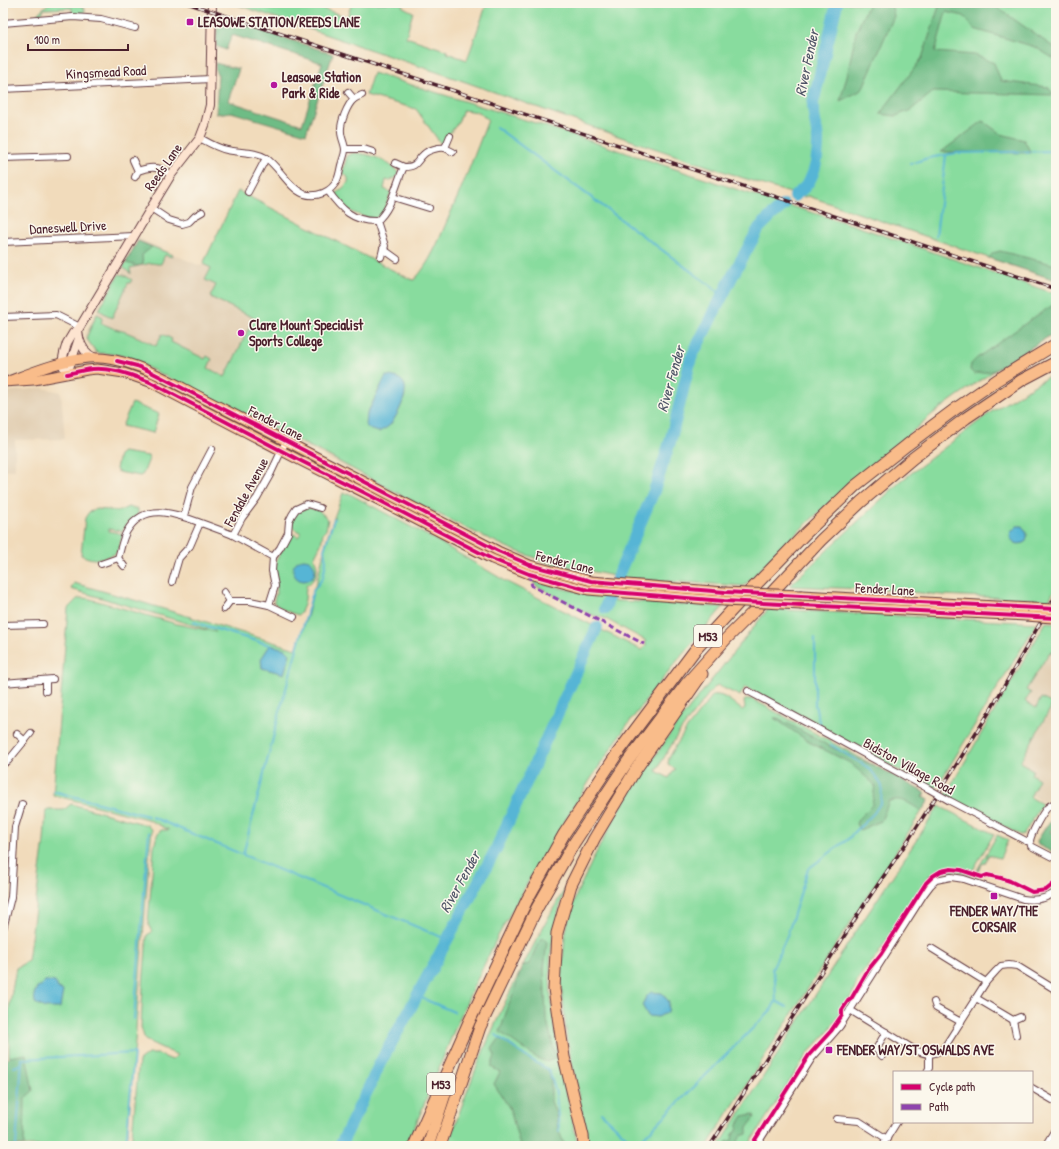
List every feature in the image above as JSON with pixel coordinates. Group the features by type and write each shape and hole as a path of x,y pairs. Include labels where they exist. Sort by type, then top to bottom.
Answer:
{"highway":[{"name":"M53","path":"414,1146 469,1022 527,900 564,834 617,754 695,650 806,533 856,486 958,407 997,380 1056,344"},
{"name":"M53","path":"440,1146 480,1027 537,908 574,843 628,761 686,684 726,639 821,540 861,502 913,458 966,418 1022,380 1056,362"},
{"name":"M53","path":"584,1146 583,1136 564,1057 554,989 557,933 571,885 594,839 636,769 726,639"},
{"name":"M53","path":"428,1146 469,1022"}],"main road":[{"name":"Fender Lane","path":"6,382 26,374 72,361 92,358 128,363 149,371 498,551 530,566 591,581 801,605 1054,618"},
{"name":"Fender Lane","path":"6,382 28,381 91,369 116,371 134,376 150,382 492,559 529,574 588,590 724,596 802,595 1056,609"}],"street":[{"name":"Reeds Lane","path":"68,374 79,332 150,208 171,176 200,138 210,104 212,3"},
{"path":"3,23 73,17 101,19 136,28"},
{"name":"Kingsmead Road","path":"3,88 211,79"},
{"path":"348,92 354,99"},
{"path":"200,138 217,147 229,151 252,154 266,158 296,188 304,194 315,195 328,191 337,180 345,149 340,133 342,123 348,107 354,99 362,95"},
{"path":"445,148 450,136"},
{"path":"395,163 404,167 411,167 416,164 427,151 441,147 452,152"},
{"path":"345,149 364,149 373,152"},
{"path":"3,158 68,156"},
{"path":"248,192 266,158"},
{"path":"133,160 137,174 146,168 154,168 165,170 171,176"},
{"path":"328,191 339,205 349,214 372,222 377,221 385,214 404,167"},
{"path":"393,196 429,208"},
{"path":"150,208 169,220 182,224 189,222 202,212"},
{"path":"377,221 384,246 381,257"},
{"name":"Daneswell Drive","path":"3,242 134,236"},
{"path":"383,249 397,259"},
{"path":"3,317 56,315 79,332 84,350 92,358"},
{"name":"Reeds Lane","path":"62,363 64,353 72,333 79,332"},
{"path":"62,363 68,374"},
{"name":"Fendale Avenue","path":"273,557 233,536 242,518 256,498 275,464 286,441"},
{"path":"184,516 192,487 212,449"},
{"path":"269,605 275,586 272,571 273,557 288,533 289,521 296,509 307,504 320,508"},
{"path":"118,558 127,531 141,517 155,512 184,516 233,536"},
{"path":"172,582 179,558 190,546 200,523"},
{"path":"101,564 118,558"},
{"path":"118,558 124,566"},
{"path":"224,592 230,601"},
{"path":"230,601 250,601 269,605 294,617"},
{"path":"224,609 230,601"},
{"path":"3,626 43,624"},
{"path":"3,683 53,679"},
{"path":"46,680 46,691"},
{"name":"Bidston Village Road","path":"748,691 929,789 950,802 1026,841 1030,841 1031,846 1056,859"},
{"path":"3,764 8,761 31,733"},
{"path":"17,734 25,741"},
{"path":"1030,841 1032,833 1046,808 1051,804 1056,803"},
{"path":"3,929 5,916 11,897 15,827 22,804"},
{"path":"756,1146 812,1058 840,1026 924,894 936,880 951,876 1032,901 1048,897 1056,892"},
{"path":"931,948 986,982"},
{"path":"850,1010 915,1050 923,1054 929,1054 938,1052 944,1048 986,982 1001,966 1009,965 1022,968 1056,990"},
{"path":"976,998 1013,1020 1016,1035"},
{"path":"934,1002 936,1008 961,1022"},
{"path":"1013,1020 1020,1016"},
{"path":"882,1056 876,1050 886,1032"},
{"path":"928,1071 929,1068 929,1054"},
{"path":"1033,1089 1056,1102"},
{"path":"837,1119 859,1121 887,1139"},
{"path":"882,1146 896,1123"},
{"path":"1045,1146 1054,1138 1056,1128"}],"shaded area":[{"name":"Clare Mount Specialist Sports College","path":"238,191 382,372 379,429 357,443 349,470 153,369 118,355 95,354 84,336 116,275 122,276 121,267 138,238 200,266 203,263"},
{"path":"42,388 61,392 65,439 15,440 15,470 3,470 3,392"},
{"path":"1056,651 1056,798 1051,798 1043,802 981,763 1049,653"}],"green space":[{"path":"49,3 77,3 85,9 84,14 72,14 72,8 44,9 41,15 38,15 38,13"},
{"path":"232,3 306,3 347,17 352,3 401,3 403,7 413,12 406,37 448,51 447,53 467,60 487,3 1056,3 1056,280 808,196 804,197 770,187 621,137 460,80"},
{"path":"869,3 891,3 894,16 862,90 840,101 856,32"},
{"path":"940,3 991,3 1056,49 1056,60 1035,47 974,29 964,16 946,12 935,52 975,55 994,63 1001,81 1048,87 1054,95 933,92 911,110 896,116 880,114 922,58"},
{"path":"218,16 333,54 306,134 231,112 216,114 218,74 216,73 215,63 239,69 228,101 302,125 322,63 232,35 226,50 216,46"},
{"path":"373,73 548,127 781,204 753,232 719,295 696,342 686,371 664,454 647,499 614,576 546,562 511,549 397,493 325,454 124,356 97,353 86,338 97,314 103,317 101,323 126,332 156,346 162,334 172,339 171,342 205,359 207,356 212,359 208,368 225,377 254,318 210,297 216,285 205,280 211,268 203,264 238,191 414,280 425,267 437,244 463,184 488,120 478,112 463,110 456,125 441,144 416,109 366,95","holes":["386,376 405,395 399,410 389,426 367,414"]},
{"path":"983,121 1001,134 1024,140 1031,153 941,152"},
{"path":"353,153 365,154 377,158 389,164 398,172 398,176 390,181 386,180 384,189 391,192 383,213 374,219 361,216 351,211 343,205 336,194 348,182 345,174 342,175 347,156"},
{"path":"787,205 847,223 1056,294 1056,332 984,378 931,415 820,511 744,586 619,578 628,560 663,474 675,436 695,359 713,319 760,229"},
{"path":"138,241 173,255 172,257 165,255 161,264 151,263 130,268 131,274 123,267"},
{"path":"138,241 152,247 142,255 143,265 136,266 126,263"},
{"path":"1000,251 1056,265 1056,280 989,258 993,253"},
{"path":"119,274 132,280 128,283 112,318 99,310"},
{"path":"1056,303 1056,332 993,371 974,374 970,370 971,364 977,358"},
{"path":"128,369 152,377 227,415 236,423"},
{"path":"1056,372 1056,587 1049,600 942,595 889,590 789,586 901,481 991,412"},
{"path":"132,403 159,414 153,433 122,426"},
{"path":"123,452 148,456 149,459 143,474 140,476 117,471 116,469 119,455"},
{"path":"303,454 358,484 358,485 301,458"},
{"path":"343,493 348,493 439,542 507,582 641,650 646,646 645,640 604,618 589,614 535,585 533,580 564,589 604,596 603,600 723,607 671,668 625,728 590,780 531,876 498,936 472,990 406,1146 341,1146 381,1062 481,882 555,726 598,629 595,627 513,811 480,877 404,1019 397,1028 390,1044 379,1062 339,1146 131,1146 139,1061 148,1054 158,1054 172,1060 177,1055 145,1040 141,1027 147,935 152,932 148,924 154,847 157,835 161,830 169,830 147,819 53,795 68,608 77,599 85,598 177,624 216,632 71,589 74,583 296,649 308,614 328,534"},
{"path":"128,507 138,509 138,514 122,531 109,529 109,531 123,534 117,552 98,559 81,555 85,518 89,512 97,509 120,511"},
{"path":"309,508 318,510 328,519 321,544 314,558 317,566 316,574 313,580 306,586 304,604 299,615 292,613 274,603 277,590 275,563 290,535 294,534 298,537 301,533 294,529 292,525 293,522 291,521 294,516 303,509"},
{"path":"768,609 1037,623 935,790 745,687 740,696 717,685 710,692 678,734 656,771 669,778 675,769 668,764 669,758 677,744 688,727 713,695 717,695 729,700 742,710 745,708 744,701 747,699 752,699 925,793 922,797 929,800 707,1146 589,1146 567,1040 561,980 565,936 569,916 577,893 619,810 676,725"},
{"path":"1046,622 1056,623 1056,651 1049,653 1026,690 1031,693 1025,701 1036,708 1041,698 1053,704 1020,762 1033,770 1031,774 1039,779 1030,797 1042,804 1024,834 1020,835 945,796"},
{"path":"774,718 778,718 831,747 882,769 925,793 922,797 929,800 922,811 903,801 889,801 881,821 860,830 856,824 858,819 872,805 875,785 850,763 811,743"},
{"path":"71,804 147,825 152,830 127,1146 3,1146 3,1063 9,1057 9,1009 16,968 28,961 44,841 46,810 64,810"},
{"path":"939,806 994,834 970,875 957,871 936,872 927,878 876,957 863,972 852,995 841,1009 840,1014 827,1033 808,1053 748,1146 719,1146 851,939"},
{"path":"1056,818 1056,829 1051,830 1050,832 1056,833 1056,854 1038,845 1037,841 1047,825"},
{"path":"997,835 1008,840 1000,858 988,855 986,862 981,865 977,874 975,874"},
{"path":"565,888 551,948 551,991 556,1036 578,1146 448,1146 459,1112 485,1046 531,950"},
{"path":"543,938 547,942 544,969 546,1016 556,1058 547,1062 537,1058 500,1032 522,966 529,964 538,943"},
{"path":"499,1039 507,1042 525,1056 549,1070 551,1082 551,1101 556,1114 558,1129 565,1146 520,1146 510,1109 494,1084 500,1072 491,1067 495,1056 492,1049"},
{"path":"26,1054 33,1091 25,1098 24,1146 3,1146 3,1063 9,1057"},
{"path":"753,1114 755,1117 747,1128 747,1134 741,1136 735,1146 728,1146 726,1142 732,1140 733,1134 737,1131 738,1124 743,1116"}],"water":[{"path":"386,376 395,377 401,380 405,386 405,392 402,404 393,422 379,432 371,430 366,426 367,414"},
{"path":"1017,526 1022,526 1027,534 1025,542 1020,544 1013,541 1010,537 1011,532"},
{"path":"304,559 312,562 315,570 312,578 304,581 296,578 293,570 296,562"},
{"path":"270,645 285,649 290,654 284,674 262,668 261,659"},
{"path":"45,981 55,982 58,988 63,991 60,1008 45,1008 35,1003 34,994 37,988"},
{"path":"651,992 662,993 669,1002 668,1012 658,1017 648,1016 642,1005 646,997"}],"waterway":[{"name":"River Fender","path":"795,196 808,183 816,162 818,140 813,103 837,3"},
{"path":"496,127 723,295"},
{"path":"910,164 928,158 957,153 1056,151"},
{"path":"936,236 946,155"},
{"name":"River Fender","path":"617,578 654,491 670,442 691,358 734,273 759,228 784,205"},
{"path":"243,855 281,707 313,591 323,578 326,561 324,550 334,519"},
{"name":"River Fender","path":"605,608 608,600"},
{"path":"193,622 270,645"},
{"name":"River Fender","path":"340,1146 379,1065 496,849 597,627"},
{"path":"815,638 815,705 820,726"},
{"path":"631,1146 631,1141 642,1139 771,1010 776,1001 775,979 772,969 787,936 808,869 847,840 874,813 881,802 882,786 869,768 831,745"},
{"path":"53,791 148,816"},
{"path":"152,817 446,939"},
{"path":"134,1019 149,832"},
{"path":"417,996 454,1012"},
{"path":"776,1001 787,1007"},
{"path":"496,1035 525,1056 549,1070 556,1093 559,1131"},
{"path":"16,1146 22,1059 134,1053 126,1146"},
{"path":"14,1067 22,1064"},
{"path":"601,1113 631,1141"}],"railway":[{"path":"187,3 1056,289"},
{"path":"710,1146 866,902 909,839 955,767 990,711 1056,595"}],"marked path":[{"path":"529,574 532,586 644,644"}],"cycle path":[{"path":"117,361 149,371 498,551 530,565 591,581 725,592 1056,609"},
{"path":"67,374 83,370 107,369 150,382 492,559 529,574 588,590 724,601 1056,618"},
{"path":"751,1146 809,1055 831,1031 842,1015 842,1010 851,999 868,970 881,954 926,883 933,876 941,871 951,869 961,870 982,877 987,875 1001,878 1032,892 1046,890 1056,882"}],"place":[{"name":"LEASOWE STATION/REEDS LANE","path":"190,22"},
{"name":"Leasowe Station Park & Ride","path":"274,85"},
{"name":"Clare Mount Specialist Sports College","path":"241,333"},
{"name":"FENDER WAY/THE CORSAIR","path":"994,896"},
{"name":"FENDER WAY/ST OSWALDS AVE","path":"829,1050"}]}
